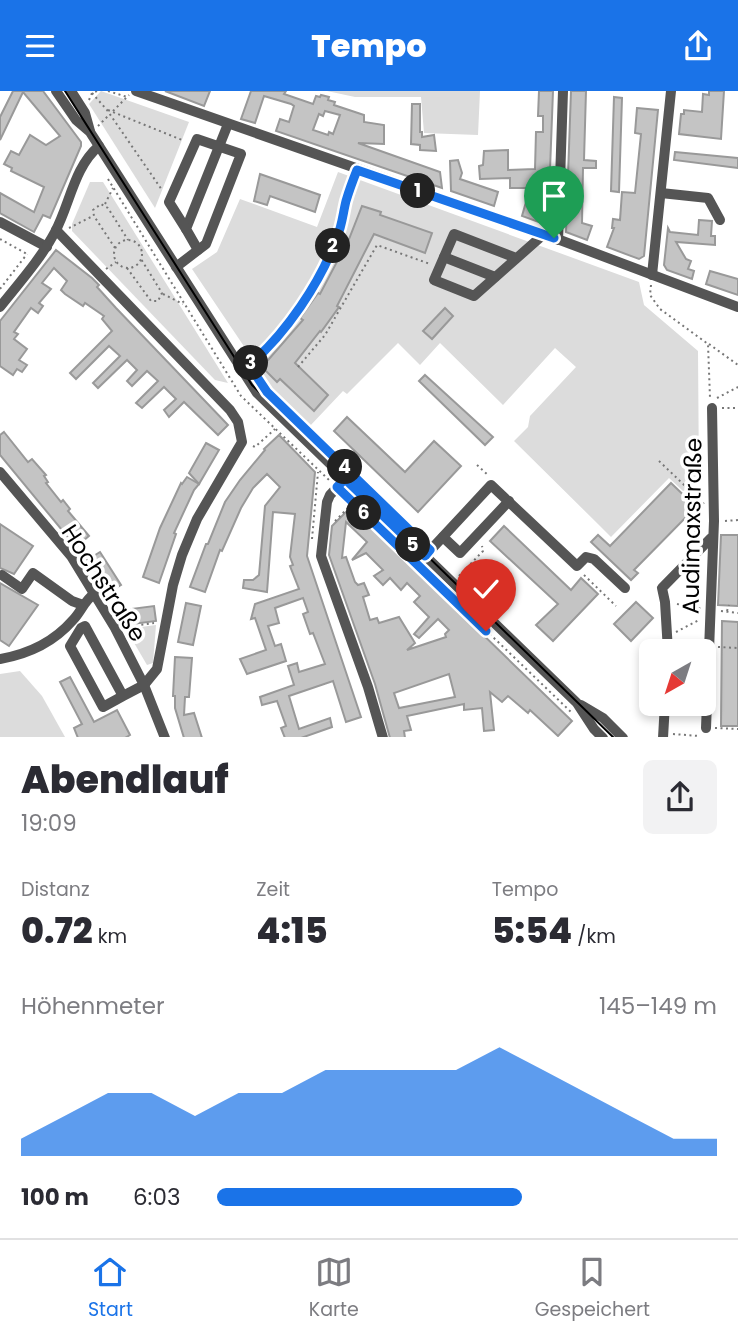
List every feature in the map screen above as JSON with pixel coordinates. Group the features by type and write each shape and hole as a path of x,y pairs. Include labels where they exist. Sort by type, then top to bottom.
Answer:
{"street":[{"path":"71,91 85,113 90,132"},
{"path":"558,240 564,91"},
{"path":"652,275 671,91"},
{"path":"60,92 76,120 90,132 251,385 269,407 577,703 594,729 603,737"},
{"path":"132,93 544,234 738,307"},
{"path":"186,229 228,124"},
{"path":"176,267 206,244 242,154 197,139 169,202 198,250"},
{"path":"0,307 58,231 80,171 99,146"},
{"path":"344,211 357,170"},
{"path":"661,193 708,198 720,221"},
{"path":"0,222 47,247"},
{"path":"58,231 230,410 238,422 242,442 197,519 182,555 173,585 157,669 144,685 103,707 70,646 80,628 85,626 123,696"},
{"path":"516,258 454,234 435,281 474,296 544,234"},
{"path":"444,257 495,277"},
{"name":"Audimaxstraße","path":"709,639 709,539 714,521 709,503 712,408"},
{"name":"Hochstraße","path":"0,472 71,556 115,628 144,685 165,737"},
{"path":"345,479 327,502 321,555 383,737"},
{"path":"425,556 491,485 577,566 586,557 594,559 625,588"},
{"path":"443,537 460,553 509,501"},
{"path":"667,637 665,601 657,590 709,539"},
{"path":"2,575 22,589 33,573 72,601 83,605"},
{"path":"0,659 20,655 50,642 76,618 83,605 94,594"},
{"path":"577,703 603,718 623,737"},
{"path":"663,737 664,716"},
{"name":"Audimaxstraße","path":"706,716 706,728"}],"path":[{"path":"88,105 92,93 97,91"},
{"path":"108,91 132,93"},
{"path":"92,93 111,113 162,190"},
{"path":"90,132 132,93"},
{"path":"111,113 182,140"},
{"path":"105,205 113,188"},
{"path":"105,205 97,206 93,210 94,216 115,249 117,261 127,268 150,301 158,301 162,293"},
{"path":"105,205 128,240 140,246"},
{"path":"249,365 267,349 317,278 338,236 344,211"},
{"path":"58,231 94,216"},
{"path":"0,239 27,254 0,289"},
{"path":"115,249 120,242 128,240"},
{"path":"140,246 146,242"},
{"path":"298,367 325,335 377,245 440,268"},
{"path":"140,246 141,259 162,293 184,305"},
{"path":"127,268 141,259"},
{"path":"99,273 117,261"},
{"path":"652,275 650,295 653,303 738,365"},
{"path":"708,344 710,402 738,387"},
{"path":"712,408 738,408"},
{"path":"242,442 255,447 275,429"},
{"path":"659,461 709,503 692,529 709,539"},
{"path":"477,465 495,481"},
{"path":"319,471 577,718"},
{"path":"324,532 353,503"},
{"path":"714,521 738,520"},
{"path":"458,577 483,551 480,533"},
{"path":"577,566 616,606"},
{"path":"727,612 729,605"},
{"path":"667,637 709,615"},
{"path":"115,628 153,623"},
{"path":"716,647 738,648"}],"shaded area":[{"path":"101,91 189,122 155,208 89,104"},
{"path":"327,91 480,91 478,135 424,133 421,97 355,97"},
{"path":"338,172 639,282 644,305 698,351 699,484 683,491 669,478 611,537 514,441 528,427 530,416 576,367 555,348 503,405 440,343 420,365 398,343 347,394 343,391 309,427 280,400 192,269 217,252 240,199 317,227"},
{"path":"90,182 103,182 228,383 215,380 72,231 72,224"},
{"path":"156,625 153,663 147,665 126,629"},
{"path":"20,671 42,696 65,737 0,737 0,674"}],"building":[{"path":"13,91 43,91 81,142 50,218 43,215 34,232 0,213 0,193 34,212 44,187 11,171 12,168 4,164 11,151 19,155 30,135 46,145 60,136 23,92 0,140 0,117"},
{"path":"165,91 210,91 204,106"},
{"path":"251,91 286,91 284,94 313,104 316,96 329,97 328,100 335,102 334,105 364,115 364,122 384,125 384,144 358,143 440,172 442,188 276,131 280,119 289,122 294,106 291,104 264,96 255,123 241,119","holes":["325,111 340,115 333,134 313,130 319,114 323,116"]},
{"path":"539,91 553,91 548,222 544,224 522,216 530,188 510,188 510,178 480,179 479,166 483,165 484,151 508,150 508,170 535,169 536,132 543,132 543,116 538,116"},
{"path":"571,91 586,91 584,160 596,161 596,168 583,168 582,223 592,226 587,240 566,232"},
{"path":"709,91 724,91 721,139 679,134 681,114 684,114 684,110 702,112 703,94 709,95"},
{"path":"614,97 622,98 619,192 611,191"},
{"path":"412,104 420,104 420,132 422,137 434,135 436,151 420,150 420,145 411,144"},
{"path":"637,108 658,110 644,256 639,259 607,247 614,228 613,219 620,220 622,192 635,193 641,134 635,133"},
{"path":"675,152 738,158 738,168 674,160"},
{"path":"458,160 462,173 460,179 498,192 494,206 451,191 450,161"},
{"path":"260,174 320,195 315,212 270,196 267,205 254,201"},
{"path":"362,206 432,233 425,253 374,234 337,306 339,307 295,363 328,395 314,411 280,379 277,382 262,367 303,320 300,318 318,293 320,294 349,239"},
{"path":"699,220 712,221 711,236 715,236 715,245 676,242 686,259 691,261 688,269 694,271 692,279 667,270 664,265 668,228 670,232 698,235"},
{"path":"56,250 99,285 97,287 116,308 228,425 218,435 184,402 169,417 164,410 176,399 164,387 142,408 136,403 158,381 147,371 132,386 127,381 137,370 127,360 98,388 93,383 120,356 109,346 76,379 70,373 112,331 102,319 104,316 85,303 83,306 61,290 67,281 54,268 42,283 51,289 39,303 43,306 38,313 31,308 14,332 18,334 14,339 27,349 19,360 27,365 22,372 17,369 13,375 0,366 0,321"},
{"path":"710,271 738,279 738,295 706,284"},
{"path":"445,308 453,316 432,339 423,331"},
{"path":"425,375 493,437 485,445 419,381"},
{"path":"347,417 405,472 434,441 461,466 418,512 334,431"},
{"path":"4,432 28,462 32,459 46,475 46,483 61,502 63,500 70,509 68,511 89,536 76,547 0,455 0,435"},
{"path":"279,435 315,472 307,556 361,717 346,722 333,681 289,696 299,729 330,718 332,727 304,737 285,737 281,728 286,726 277,701 262,705 260,697 294,685 288,666 297,663 299,672 325,664 303,614 308,612 303,598 275,608 279,623 268,626 275,646 281,644 286,661 247,674 240,659 266,650 255,618 251,619 255,604 299,589 290,566 293,565 290,557 295,514 273,512 267,592 243,588 244,580 253,580 259,575 265,506 280,487 267,474 253,488 241,508 222,551 220,550 205,592 190,587 225,502 264,449"},
{"path":"206,443 219,450 199,484 189,473"},
{"path":"187,477 199,484 174,533 176,534 159,583 143,577 160,528 181,483"},
{"path":"671,483 696,507 634,570 638,573 631,580 591,542 598,535 610,546"},
{"path":"351,507 572,721 558,736 530,710 528,713 508,696 502,702 490,692 494,730 484,731 482,708 464,710 464,704 407,716 411,730 404,731 405,737 390,737 375,684 329,555 332,526","holes":["346,522 367,542 352,560 366,553 383,570 374,576 383,585 390,578 401,590 407,583 420,596 414,602 429,617 414,634 419,638 438,619 449,630 445,634 446,637 407,650 415,643 399,617 379,623 377,618 370,620 363,597 369,595 364,583 358,585 355,582 346,557 342,558","449,674 455,697 399,708 394,693"]},
{"path":"0,524 33,546 14,574 0,568"},
{"path":"504,526 571,590 581,578 598,594 553,641 536,625 558,604 490,541"},
{"path":"721,535 738,535 738,606 718,605"},
{"path":"100,552 121,585 108,593 87,560"},
{"path":"0,583 38,605 9,646 0,640"},
{"path":"636,602 653,618 631,641 614,624"},
{"path":"186,603 201,606 193,645 178,642"},
{"path":"154,606 156,621 125,625 123,610"},
{"path":"722,621 738,622 738,726 721,726"},
{"path":"175,657 192,658 189,697 185,697 184,715 194,713 202,737 184,737 173,696"},
{"path":"70,677 94,722 117,710 130,735 78,737 74,728 82,724 60,682"}],"tram line":[{"path":"65,91 252,385 613,737"}],"route":[{"path":"486,631 337,487 345,479 425,556 430,550 267,392 249,365 267,349 298,309 324,267 338,236 357,170 554,238"}]}
